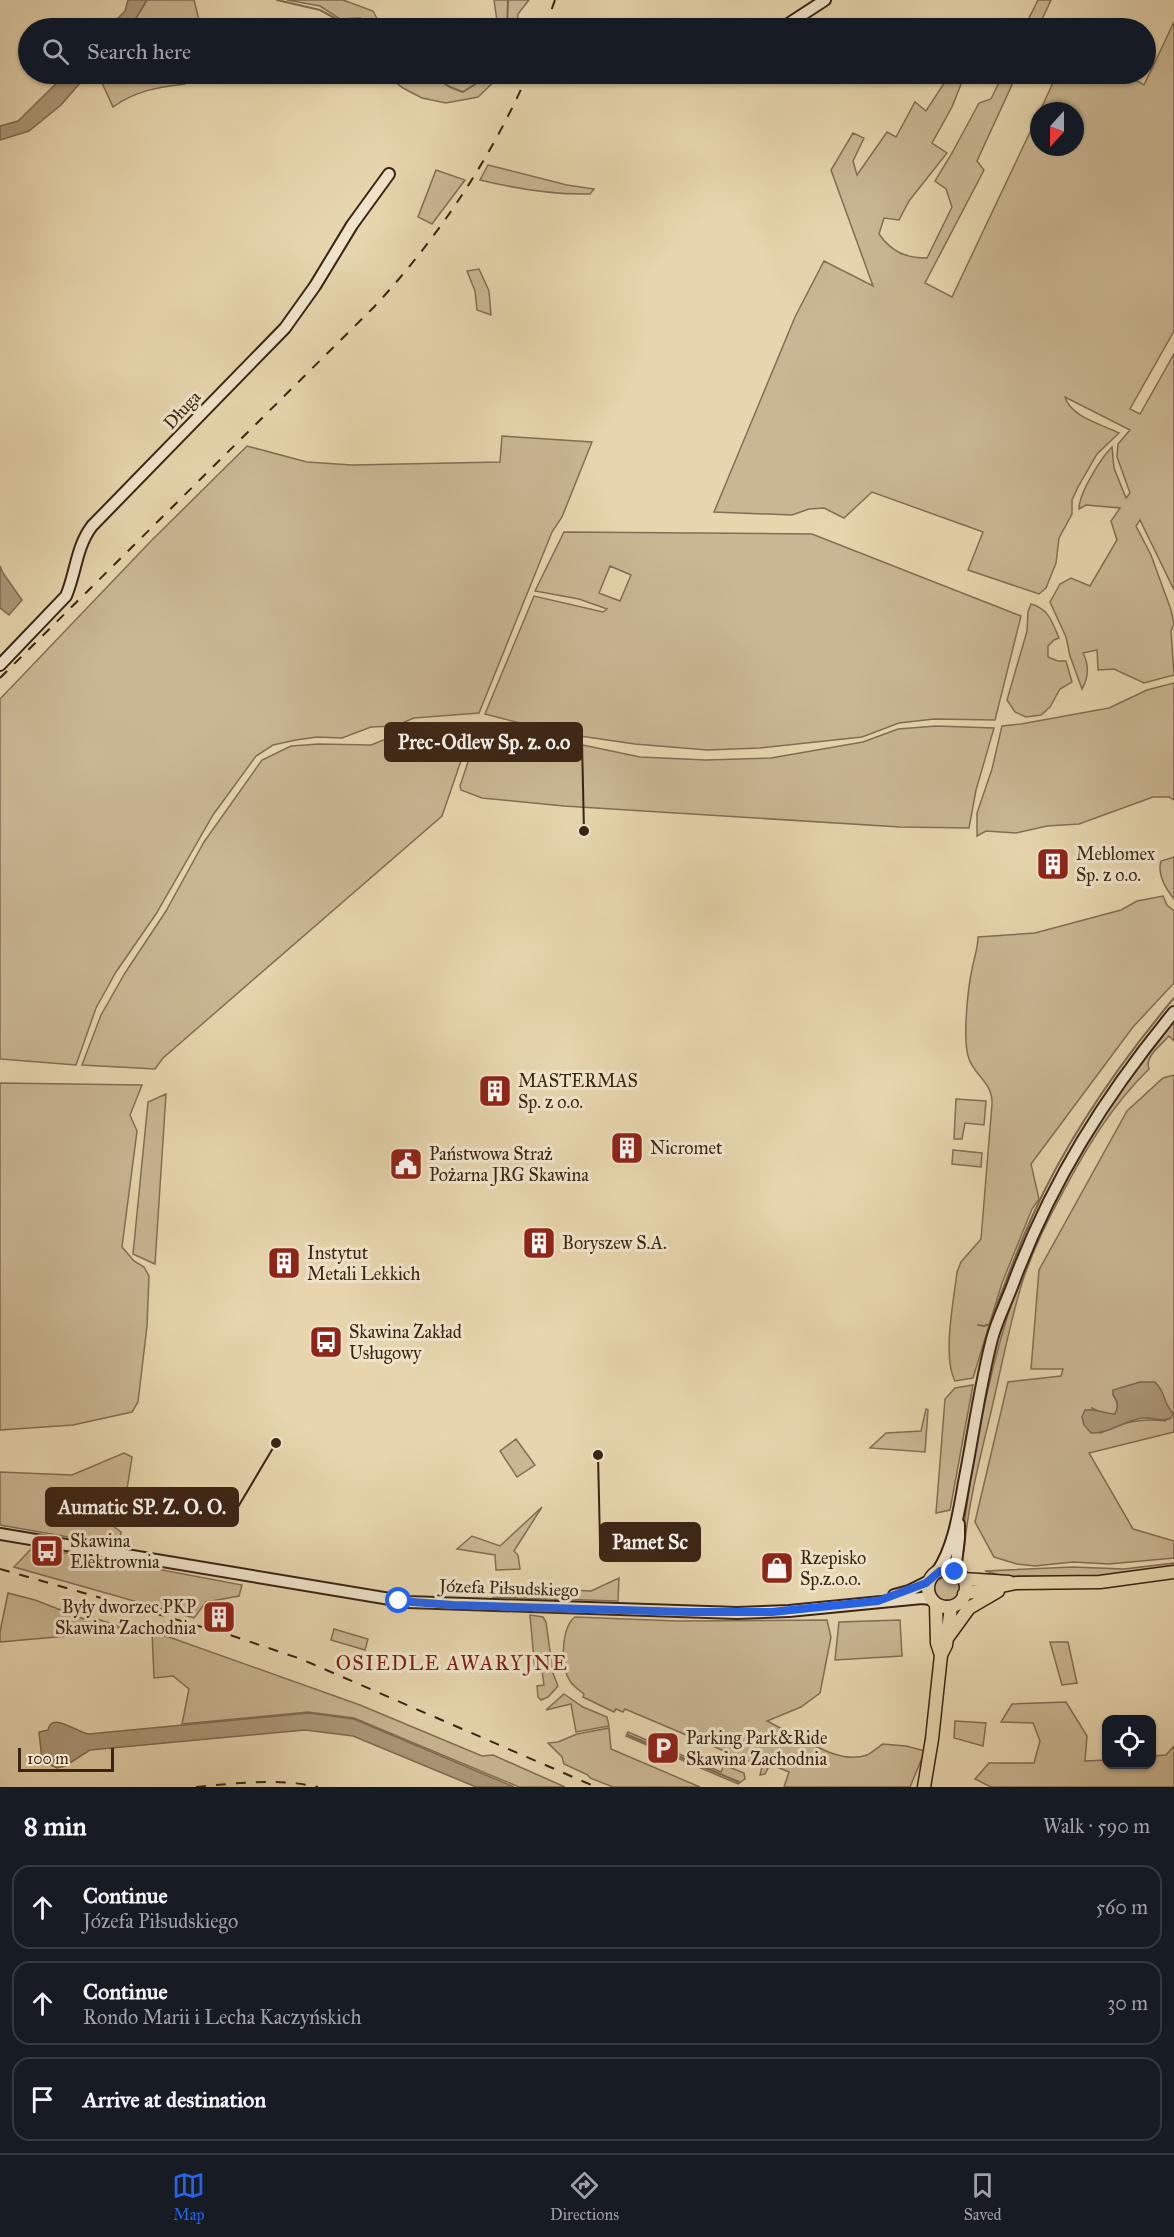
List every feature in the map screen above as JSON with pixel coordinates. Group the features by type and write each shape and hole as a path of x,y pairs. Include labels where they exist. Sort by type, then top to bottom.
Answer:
{"main road":[{"path":"797,18 825,0"},
{"name":"Długa","path":"0,665 66,596 72,582 80,548 92,526 292,320 352,225 389,174"},
{"path":"959,1513 959,1575 964,1594 961,1601 951,1607 943,1607 934,1601 928,1592 933,1577 947,1552 959,1513 992,1337 1033,1234 1076,1149 1127,1072 1174,1012"},
{"name":"Józefa Piłsudskiego","path":"0,1534 418,1603 737,1613 789,1611 878,1601 934,1601"},
{"path":"933,1577 944,1570 959,1575 1016,1584"},
{"path":"964,1594 1016,1584 1100,1582 1174,1572"},
{"name":"Józefa Piłsudskiego","path":"878,1601 909,1591 933,1577"},
{"path":"946,1639 974,1604 1016,1584"},
{"path":"934,1601 937,1643 941,1655"},
{"path":"924,1787 932,1739 941,1655 951,1607"}],"shaded area":[{"path":"128,0 147,0 136,18 118,18 125,11"},
{"path":"147,0 194,0 198,18 136,18"},
{"path":"287,0 343,0 373,11 377,18 338,18 320,6"},
{"path":"494,0 529,0 518,14 518,18 497,18"},
{"path":"1038,0 1051,0 1043,18 1029,18"},
{"path":"1174,22 1174,331 1130,409 1140,414 1174,354 1174,590 1140,520 1136,526 1151,555 1171,610 1174,624 1171,631 1174,675 1144,683 1114,669 1098,670 1097,650 1083,653 1087,671 1082,689 1066,637 1050,602 1060,584 1071,578 1090,586 1117,540 1111,521 1120,508 1086,505 1079,509 1091,476 1112,447 1114,468 1126,498 1130,493 1117,457 1118,444 1130,430 1065,397 1073,410 1080,415 1119,433 1097,454 1078,487 1072,500 1072,514 1059,538 1056,563 1046,588 1039,594 968,570 983,532 872,492 844,518 824,508 809,509 792,515 714,512 795,317 824,261 873,286 831,170 853,133 864,138 853,161 857,175 887,132 896,137 915,102 926,111 944,84 961,84 952,107 932,143 947,153 909,201 899,220 884,218 879,234 894,250 900,253 927,258 952,207 946,189 935,181 979,103 991,99 998,84 1012,84 977,161 984,170 925,283 952,297 1030,132 1030,156 1084,156 1084,102 1044,102 1052,84 1156,84 1156,60"},
{"path":"56,84 79,84 61,105 29,131 0,140 0,126 18,121"},
{"path":"103,84 185,84 147,91 130,97 113,107"},
{"path":"398,84 492,84 478,97 446,103 422,98"},
{"path":"488,165 567,185 594,189 590,194 562,194 521,189 480,180"},
{"path":"436,170 465,180 432,224 418,217"},
{"path":"479,269 489,291 491,315 477,310 475,291 467,271"},
{"path":"502,436 592,442 562,517 552,532 479,713 414,718 395,726 371,727 342,738 317,737 296,740 273,745 256,756 213,815 156,914 116,972 96,1008 76,1065 0,1059 0,699 151,541 247,446 307,462 352,465 500,462"},
{"path":"564,532 812,534 1021,616 995,720 934,719 899,723 862,737 760,748 707,750 635,744 559,733 485,714 534,596 603,612 607,609 579,599 535,591","holes":["610,566 631,575 620,601 599,593"]},
{"path":"0,566 22,600 9,615 0,608"},
{"path":"1031,604 1042,609 1052,622 1059,638 1048,646 1048,657 1066,661 1072,682 1060,689 1050,707 1041,715 1026,717 1015,712 1007,700 1027,631"},
{"path":"1174,683 1174,800 1169,797 1153,797 1079,824 1047,826 1016,833 986,831 977,836 977,813 992,769 1002,726 1109,708 1147,690"},
{"path":"474,723 442,816 163,1058 155,1069 82,1065 101,1015 125,973 166,911 204,842 262,760 291,746 371,745 414,728"},
{"path":"480,726 498,733 530,734 640,757 706,760 771,758 863,742 898,729 936,726 994,728 976,790 969,828 900,827 564,806 482,798 461,790 460,786"},
{"path":"1174,857 1174,899 1163,881 1160,866 1161,861"},
{"path":"1163,896 1167,905 1174,911 1174,983 1133,1027 1031,1164 1039,1199 1032,1209 1002,1283 973,1378 955,1381 951,1371 949,1343 957,1272 961,1262 981,1239 992,1104 990,1090 969,1059 966,1040 966,1014 978,937 1035,933 1121,910 1137,901"},
{"path":"1174,1019 1174,1041 1169,1036 1154,1051 1149,1060 1149,1069 1123,1097 1101,1127 1057,1203 1030,1260 1009,1331 975,1481 964,1551 961,1551 974,1456 984,1408 1008,1313 1024,1267 1043,1222 1076,1159 1144,1058"},
{"path":"1174,1075 1174,1432 1089,1453 1133,1529 1174,1541 1174,1558 1109,1564 1073,1562 1035,1566 1017,1564 994,1557 975,1522 1008,1382 1061,1376 1063,1369 1031,1369 1039,1270 1127,1111 1163,1078","holes":["1113,1395 1166,1421 1132,1422 1100,1433 1092,1408 1104,1414 1115,1415 1117,1404"]},
{"path":"0,1083 142,1085 130,1115 137,1131 122,1247 134,1261 144,1267 149,1276 147,1326 138,1402 132,1412 73,1425 0,1430"},
{"path":"166,1094 155,1264 133,1254 148,1102"},
{"path":"956,1099 986,1101 984,1125 965,1123 962,1139 954,1139"},
{"path":"953,1150 982,1153 981,1167 952,1164"},
{"path":"1140,1382 1155,1382 1159,1386 1173,1413 1171,1418 1164,1420 1143,1418 1098,1433 1091,1433 1084,1425 1082,1417 1085,1410 1115,1414 1117,1404 1113,1390"},
{"path":"973,1385 950,1510 936,1513 945,1399 955,1388"},
{"path":"926,1409 928,1410 925,1452 870,1448 886,1433 921,1431"},
{"path":"516,1439 535,1465 517,1477 500,1451"},
{"path":"124,1453 132,1457 125,1502 100,1499 101,1517 121,1532 119,1546 0,1525 0,1472 72,1475"},
{"path":"542,1507 514,1551 518,1555 520,1569 496,1570 495,1555 457,1549 472,1536 500,1546"},
{"path":"31,1549 53,1553 72,1553 242,1585 239,1596 206,1602 194,1618 14,1567"},
{"path":"1174,1563 1174,1569 1109,1577 1003,1576 985,1571 1073,1567 1124,1569"},
{"path":"946,1577 962,1586 960,1595 954,1600 941,1600 934,1593 937,1582"},
{"path":"619,1578 618,1601 493,1597 494,1586 591,1591"},
{"path":"8,1593 35,1600 84,1619 91,1617 122,1627 104,1629 101,1633 0,1642"},
{"path":"530,1615 543,1617 546,1622 553,1673 558,1686 548,1697 541,1700 538,1697 537,1686 544,1685 542,1671 535,1671"},
{"path":"575,1617 678,1621 827,1620 831,1637 820,1693 801,1707 767,1721 790,1733 793,1741 802,1739 825,1751 842,1756 867,1755 883,1744 906,1746 925,1751 910,1787 784,1787 789,1772 770,1764 765,1774 760,1775 762,1767 625,1709 623,1712 616,1709 614,1712 583,1697 584,1694 570,1681 563,1657 567,1630"},
{"path":"900,1620 902,1656 835,1660 839,1622"},
{"path":"334,1629 368,1639 365,1650 331,1640"},
{"path":"152,1631 360,1705 482,1756 493,1755 565,1787 519,1787 354,1718 308,1712 182,1724 189,1689 173,1676 154,1678"},
{"path":"1050,1642 1068,1642 1077,1683 1062,1685"},
{"path":"564,1694 583,1707 607,1717 609,1726 576,1732 571,1704 546,1710"},
{"path":"1066,1702 1087,1736 1085,1761 1102,1760 1102,1769 1156,1769 1156,1756 1166,1755 1174,1746 1174,1787 991,1787 975,1779 989,1763 1034,1763 1040,1741 1033,1723 1001,1722 1012,1704"},
{"path":"309,1713 354,1719 514,1787 476,1787 353,1736 305,1730 90,1750 65,1766 57,1768 51,1765 49,1760 42,1760 39,1732 48,1730 54,1722 66,1724 89,1734"},
{"path":"955,1721 986,1723 983,1746 954,1738"},
{"path":"609,1728 611,1749 700,1787 613,1787 564,1764 562,1757 548,1743 558,1742 577,1734"},
{"path":"628,1732 721,1772 724,1765 744,1773 745,1779 738,1784 626,1736"}],"waterway":[{"path":"277,0 320,10 335,18"},
{"path":"507,18 508,0"},
{"path":"445,84 463,92 475,84"},
{"path":"978,1325 990,1324 1032,1217 1078,1130 1114,1075 1174,998"},
{"path":"1119,1093 1174,1021"},
{"path":"628,1735 739,1782"}],"railway":[{"path":"549,18 555,0"},
{"path":"0,678 374,307 397,281 420,254 461,197 497,137 523,84"},
{"path":"0,1569 230,1635 301,1659 596,1787"},
{"path":"196,1787 272,1782 318,1787"}],"place":[{"name":"Prec-Odlew Sp. z. o.o","path":"584,831"},
{"name":"Meblomex Sp. z o.o.","path":"1053,864"},
{"name":"MASTERMAS Sp. z o.o.","path":"495,1091"},
{"name":"Nicromet","path":"627,1148"},
{"name":"Państwowa Straż Pożarna JRG Skawina","path":"406,1164"},
{"name":"Boryszew S.A.","path":"539,1243"},
{"name":"Instytut Metali Lekkich","path":"284,1263"},
{"name":"Skawina Zakład Usługowy","path":"326,1342"},
{"name":"Aumatic SP. Z. O. O.","path":"276,1443"},
{"name":"Pamet Sc","path":"598,1455"},
{"name":"Skawina Elektrownia","path":"47,1551"},
{"name":"Rzepisko Sp.z.o.o.","path":"777,1568"},
{"name":"Były dworzec PKP Skawina Zachodnia","path":"219,1617"},
{"name":"Parking Park&Ride Skawina Zachodnia","path":"663,1748"}],"district":[{"name":"OSIEDLE AWARYJNE","path":"452,1663"}],"route":[{"path":"399,1601 453,1605 689,1612 772,1612 858,1605 878,1601 926,1583 940,1571 955,1572"}]}
